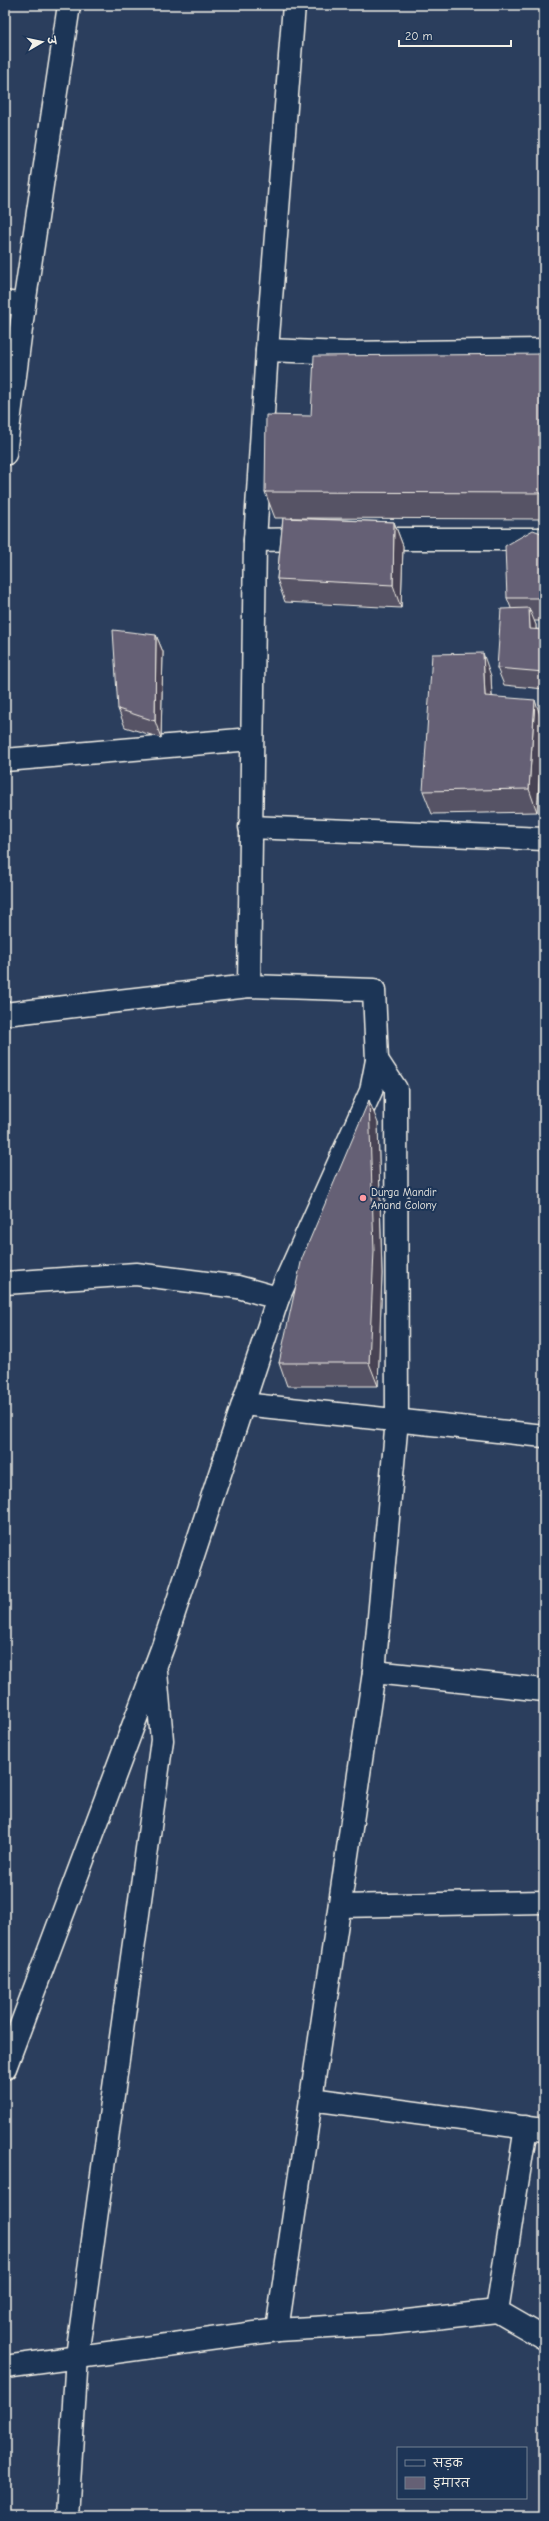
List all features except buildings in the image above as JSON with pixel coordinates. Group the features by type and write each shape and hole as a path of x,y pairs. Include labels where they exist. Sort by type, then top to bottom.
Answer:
{"street":[{"path":"5,454 14,304 69,5"},
{"path":"249,986 251,739 255,540 267,350 294,5"},
{"path":"267,350 383,353 544,350"},
{"path":"255,540 544,539"},
{"path":"5,760 251,739"},
{"path":"250,827 544,839"},
{"path":"5,1014 249,986 374,990 377,1060 371,1091 278,1298 244,1404 155,1666 5,2068"},
{"path":"277,2330 374,1672 398,1420 396,1089 377,1060"},
{"path":"5,1283 136,1274 238,1287 278,1298"},
{"path":"244,1404 544,1436"},
{"path":"68,2516 77,2356 162,1740 155,1666"},
{"path":"374,1672 544,1690"},
{"path":"340,1906 544,1902"},
{"path":"311,2099 535,2128 497,2311"},
{"path":"5,2367 277,2330 380,2324 497,2311 544,2338"}],"place":[{"name":"Durga Mandir Anand Colony","path":"363,1198"}]}
